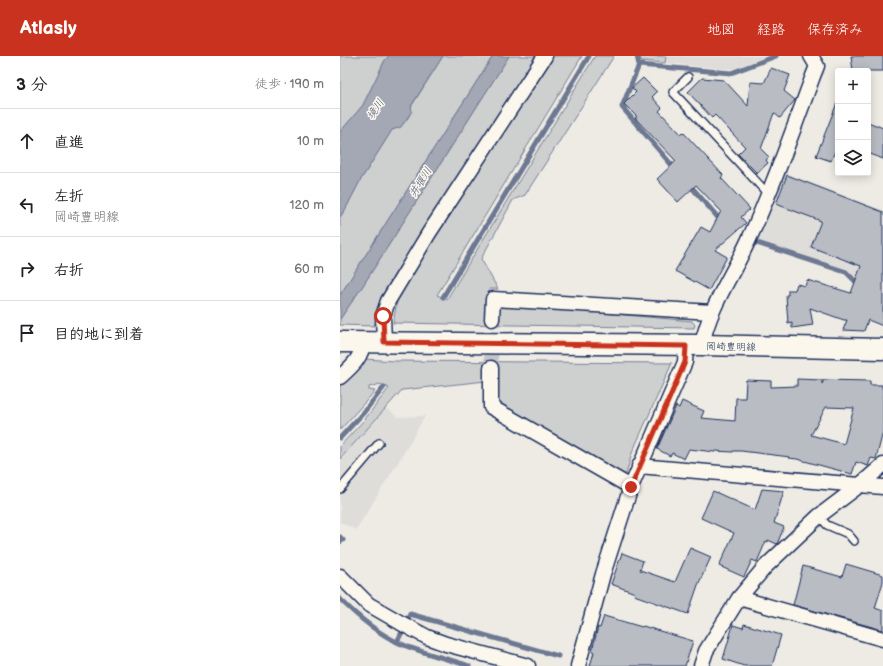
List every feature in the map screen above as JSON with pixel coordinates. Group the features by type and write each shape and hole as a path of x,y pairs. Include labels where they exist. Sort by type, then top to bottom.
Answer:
{"main road":[{"name":"岡崎豊明線","path":"340,342 883,349"}],"street":[{"path":"384,342 383,316 388,301 429,233 545,56"},
{"path":"578,666 603,574 639,466 685,362 706,328 712,312 749,239 769,195 817,66 811,56"},
{"path":"492,319 494,299 712,312"},
{"path":"340,377 356,363 363,349 362,342"},
{"path":"491,368 490,408 631,487"},
{"path":"701,666 706,651 739,598 765,566 819,516 860,485 883,465"},
{"path":"639,466 883,487"},
{"path":"340,576 368,604 427,637 446,644 528,666"},
{"path":"739,598 883,639"}],"lane":[{"path":"688,77 673,92 769,195"},
{"path":"340,489 379,443"},
{"path":"819,516 827,525 848,534 854,541"}],"shaded area":[{"path":"340,56 389,56 385,60 363,105 340,132"},
{"path":"443,56 493,56 340,295 340,217 360,181 392,130 403,124 408,118 411,107"},
{"path":"509,56 537,56 393,277 374,326 340,325 340,319 362,287"},
{"path":"549,56 582,56 437,295 447,299 595,56 614,56 525,195 513,200 481,259 498,289 489,289 486,319 498,306 502,304 692,321 695,325 694,328 393,323 398,296"},
{"path":"640,56 666,56 665,63 641,61"},
{"path":"666,56 767,56 736,68 726,69 665,63"},
{"path":"783,172 883,210 883,288 856,278 847,271 756,240"},
{"path":"365,359 394,361 672,363 632,453 626,474 619,475 497,401 486,381 402,390 340,459 340,446 365,419 389,388 380,384 369,387 369,390 375,391 340,430 340,383"},
{"path":"386,408 398,417 425,416 356,530 340,522 340,459"}],"water":[{"name":"境川","path":"389,56 443,56 411,106 412,111 401,127 392,130 360,181 340,217 340,132 363,105 385,60"},
{"name":"井堰川","path":"493,56 509,56 362,287 340,319 340,295"}],"building":[{"path":"851,56 883,56 883,71 871,71 871,68 853,68"},
{"path":"771,68 790,75 784,91 795,100 780,118 774,113 761,149 769,157 766,160 768,163 757,173 738,154 745,147 715,115 712,118 688,92 702,78 724,80 748,106 750,82 764,83"},
{"path":"643,78 657,92 652,97 662,108 659,111 681,134 683,132 723,175 721,178 750,209 741,217 746,223 715,250 727,257 709,290 675,271 701,227 710,232 721,211 696,185 678,202 657,179 676,161 635,118 637,117 624,104 636,92 632,88"},
{"path":"835,108 835,151 831,161 816,156"},
{"path":"871,123 883,128 883,159 871,154"},
{"path":"787,175 883,212 883,326 868,320 864,331 843,330 847,320 810,308 813,325 792,328 792,322 788,323 786,295 788,295 788,290 795,290 797,284 805,286 807,280 851,293 861,266 811,247 821,221 776,204"},
{"path":"797,379 822,380 822,384 824,380 870,381 870,385 882,385 883,432 876,459 871,458 868,466 856,462 852,474 789,458 790,457 741,451 715,452 689,449 684,459 672,453 670,456 657,449 676,406 679,408 682,401 704,411 701,418 735,421 736,398 745,398 746,380 771,381 771,387 797,386","holes":["826,407 854,408 844,444 811,435"]},
{"path":"762,489 784,491 774,523 784,527 777,544 768,540 768,542 766,541 757,562 752,560 744,577 719,566 734,533 701,518 713,491 755,510"},
{"path":"690,548 711,557 698,585 688,614 634,595 635,593 611,584 622,553 643,561 640,570 675,582"},
{"path":"846,564 883,575 883,582 875,608 883,611 883,630 793,605 803,566 842,577"},
{"path":"604,616 693,641 685,666 590,666 598,627 600,628"},
{"path":"744,624 781,635 772,666 744,666 723,659 733,625 743,628"}],"waterway":[{"path":"443,297 589,56"},
{"path":"637,56 639,65 731,73 776,56"},
{"path":"639,65 622,107 676,170"},
{"path":"688,183 721,221"},
{"path":"757,243 846,272 860,284"},
{"path":"340,438 384,387"},
{"path":"340,537 343,540 340,542"},
{"path":"340,599 368,624 391,639 416,650 469,666"},
{"path":"406,622 410,614 558,656"},
{"path":"397,642 402,632"}],"tunnel":[{"path":"491,368 492,319"}],"route":[{"path":"383,316 384,342 686,346 685,362 631,487"}]}
